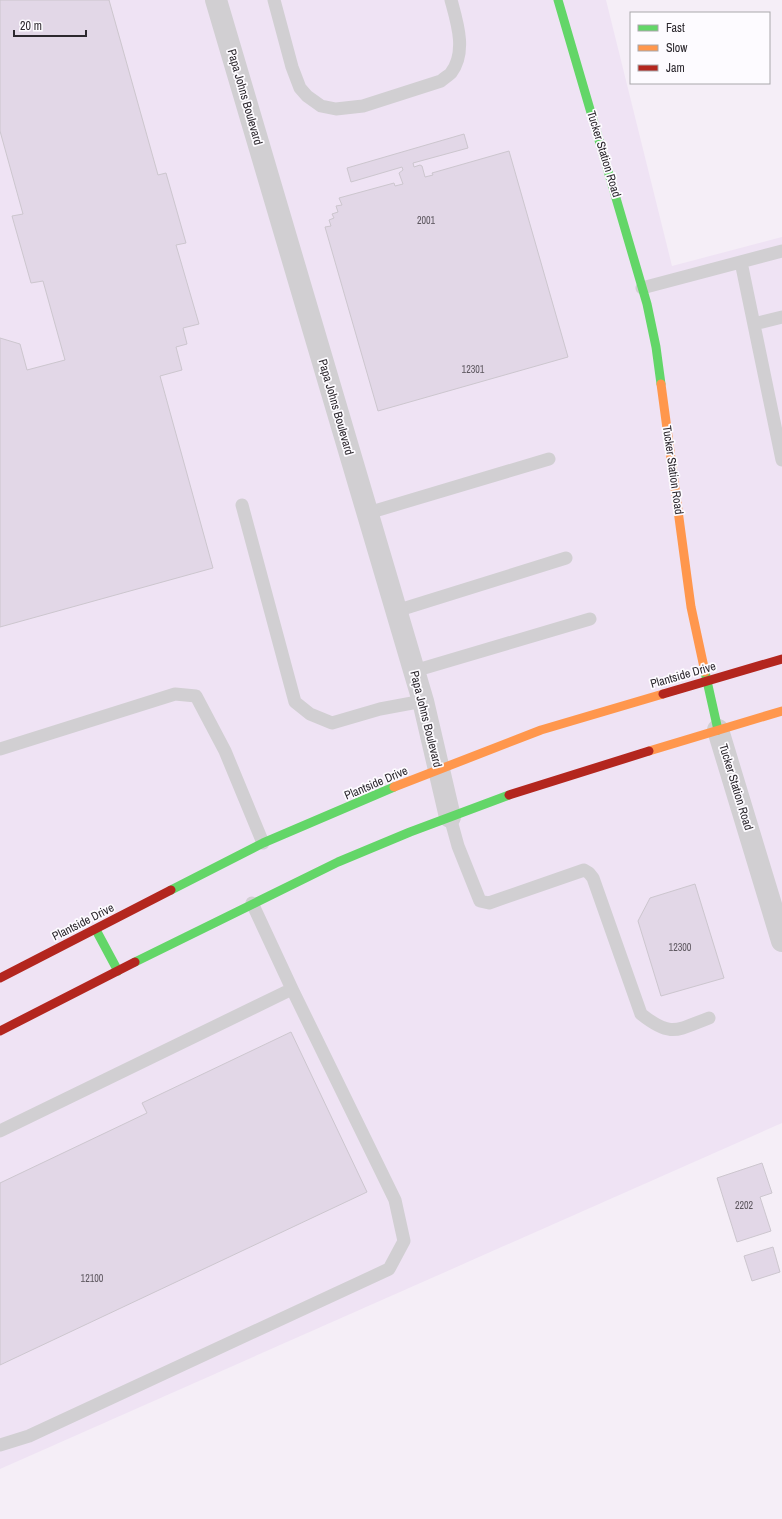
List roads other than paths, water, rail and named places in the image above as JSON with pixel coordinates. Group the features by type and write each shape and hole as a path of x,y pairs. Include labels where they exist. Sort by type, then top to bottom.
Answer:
{"street":[{"name":"Papa Johns Boulevard","path":"216,0 423,701 450,817"},
{"name":"Tucker Station Road","path":"558,0 627,232 642,288 656,347 691,607 706,680 718,730 782,941"},
{"name":"Plantside Drive","path":"0,978 264,843 439,770 542,730 706,680 782,659"},
{"path":"0,1031 252,903 358,853 450,817 545,784 664,746 782,711"},
{"path":"96,930 118,971"}],"lane":[{"path":"274,0 292,67 300,88 321,106 336,109 363,106 434,84 441,81 451,72 456,62 460,46 459,30 451,0"},
{"path":"642,288 782,251"},
{"path":"741,262 782,460"},
{"path":"754,324 782,317"},
{"path":"368,513 549,459"},
{"path":"242,505 295,702 310,714 332,723 380,709 423,701"},
{"path":"396,610 566,558"},
{"path":"414,671 590,619"},
{"path":"0,749 174,694 196,696 225,751 264,843"},
{"path":"450,817 458,846 480,901 489,903 584,870 589,872 593,878 641,1014 654,1024 668,1030 678,1029 709,1018"},
{"path":"0,1446 29,1436 390,1269 404,1241 395,1200 292,989 252,903"},
{"path":"0,1131 292,989"}]}
